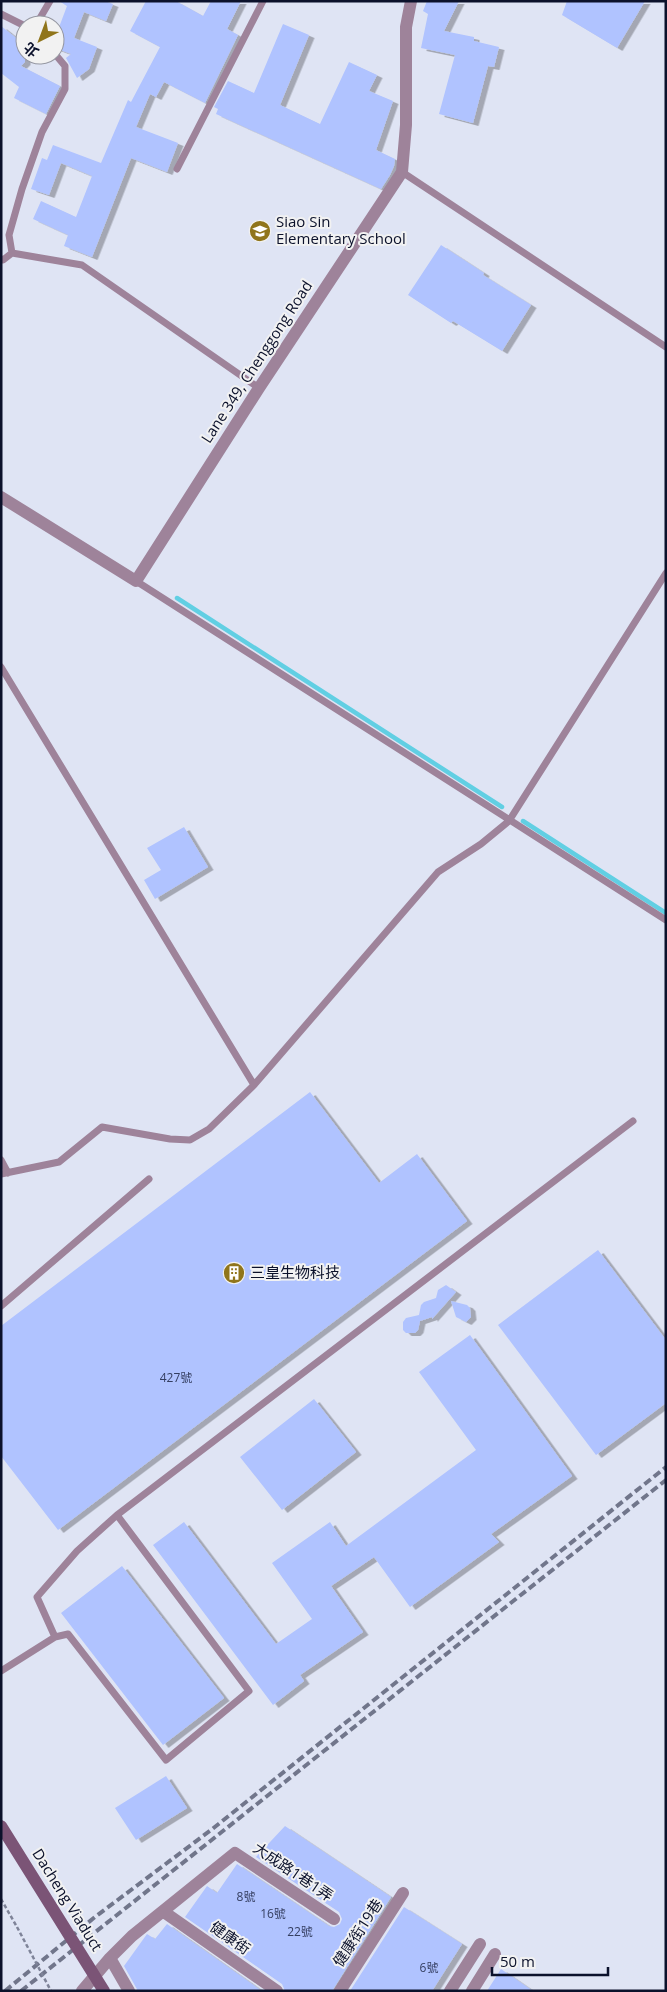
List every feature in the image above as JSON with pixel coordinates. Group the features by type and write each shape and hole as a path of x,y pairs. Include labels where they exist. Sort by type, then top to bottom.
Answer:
{"main road":[{"name":"Dacheng Viaduct","path":"1,1826 104,1991"}],"street":[{"name":"Lane 349, Chenggong Road","path":"136,581 258,388 402,172 406,125 406,27 411,1"},
{"path":"1,496 136,581"},
{"name":"大成路1巷1弄","path":"164,1912 235,1853 334,1919"},
{"name":"健康街19巷","path":"340,1991 404,1893"},
{"path":"82,1991 132,1936 164,1912"},
{"name":"健康街","path":"164,1912 277,1991"},
{"path":"450,1991 480,1944"},
{"path":"472,1991 495,1954"},
{"path":"110,1958 129,1991"}],"lane":[{"path":"42,15 50,1"},
{"path":"178,170 263,1"},
{"path":"1,14 15,21"},
{"path":"12,253 9,235 22,189 42,132 65,89 64,65"},
{"path":"402,172 666,347"},
{"path":"1,259 3,260 12,253 82,265 258,388"},
{"path":"1,1160 5,1173 59,1162 102,1127 170,1139 190,1140 209,1129 254,1085 438,872 482,844 508,821 666,573"},
{"path":"136,581 508,821 666,920"},
{"path":"1,666 254,1085"},
{"path":"54,1637 37,1598 77,1551 117,1515 633,1121"},
{"path":"1,1306 149,1179"},
{"path":"1,1671 54,1637 68,1634 166,1760 249,1691 117,1515"}],"path":[{"path":"1,1900 51,1991"}],"building":[{"path":"59,1 105,1 113,4 106,21 84,12 74,38 97,47 89,69 77,78 66,58 71,54 65,52 64,15 67,6"},
{"path":"146,1 176,1 203,16 211,1 241,1 227,29 238,35 205,103 164,82 156,97 150,94 136,127 178,143 167,172 131,158 92,257 64,246 68,235 33,219 41,201 76,217 92,176 61,163 49,195 31,189 42,158 47,160 53,145 101,163 128,100 131,102 160,47 130,31"},
{"path":"427,1 459,1 444,31 474,37 474,41 499,47 494,67 488,66 473,123 439,114 455,55 421,48 428,14 423,11"},
{"path":"567,1 645,1 617,48 562,15"},
{"path":"283,24 309,35 280,105 320,124 349,62 377,75 369,91 393,101 376,150 395,159 390,175 381,189 216,114 218,109 214,107 228,81 254,93"},
{"path":"1,26 15,37 15,65 22,65 60,86 46,114 14,98 19,87 1,73"},
{"path":"441,245 484,273 483,275 531,305 502,351 453,321 451,323 408,295"},
{"path":"184,827 208,867 155,899 144,880 161,870 147,848"},
{"name":"三皇生物科技","path":"310,1092 379,1183 417,1154 467,1221 58,1530 1,1456 1,1326"},
{"path":"598,1250 666,1340 666,1403 596,1455 498,1325"},
{"path":"446,1285 456,1292 432,1319 432,1317 420,1321 418,1330 415,1333 406,1333 403,1330 403,1322 406,1318 419,1315 421,1305 436,1298 438,1290"},
{"path":"451,1301 467,1305 470,1308 471,1317 466,1322 456,1317"},
{"path":"470,1335 572,1476 491,1534 499,1542 410,1607 374,1557 331,1586 363,1632 300,1675 304,1681 273,1705 153,1545 184,1522 276,1644 312,1619 272,1563 330,1522 346,1546 476,1450 419,1372"},
{"path":"314,1399 356,1452 282,1510 240,1457"},
{"path":"122,1566 224,1698 163,1745 61,1613"},
{"path":"166,1776 187,1808 136,1840 115,1808"},
{"path":"285,1826 391,1897 332,1991 285,1991 282,1984 185,1917 207,1886 217,1893 237,1864 329,1926 334,1927 340,1924 342,1919 339,1912 256,1857"},
{"path":"404,1907 462,1944 432,1991 350,1991"},
{"path":"167,1924 262,1991 138,1991 124,1966 147,1934 155,1939"},
{"path":"501,1969 533,1991 487,1991"}],"waterway":[{"path":"177,598 502,807"},
{"path":"523,821 666,913"}],"railway":[{"path":"5,1991 95,1917 211,1830 666,1467"},
{"path":"21,1991 666,1480"}],"place":[{"name":"Siao Sin Elementary School","path":"260,231"},
{"name":"三皇生物科技","path":"234,1273"}]}
